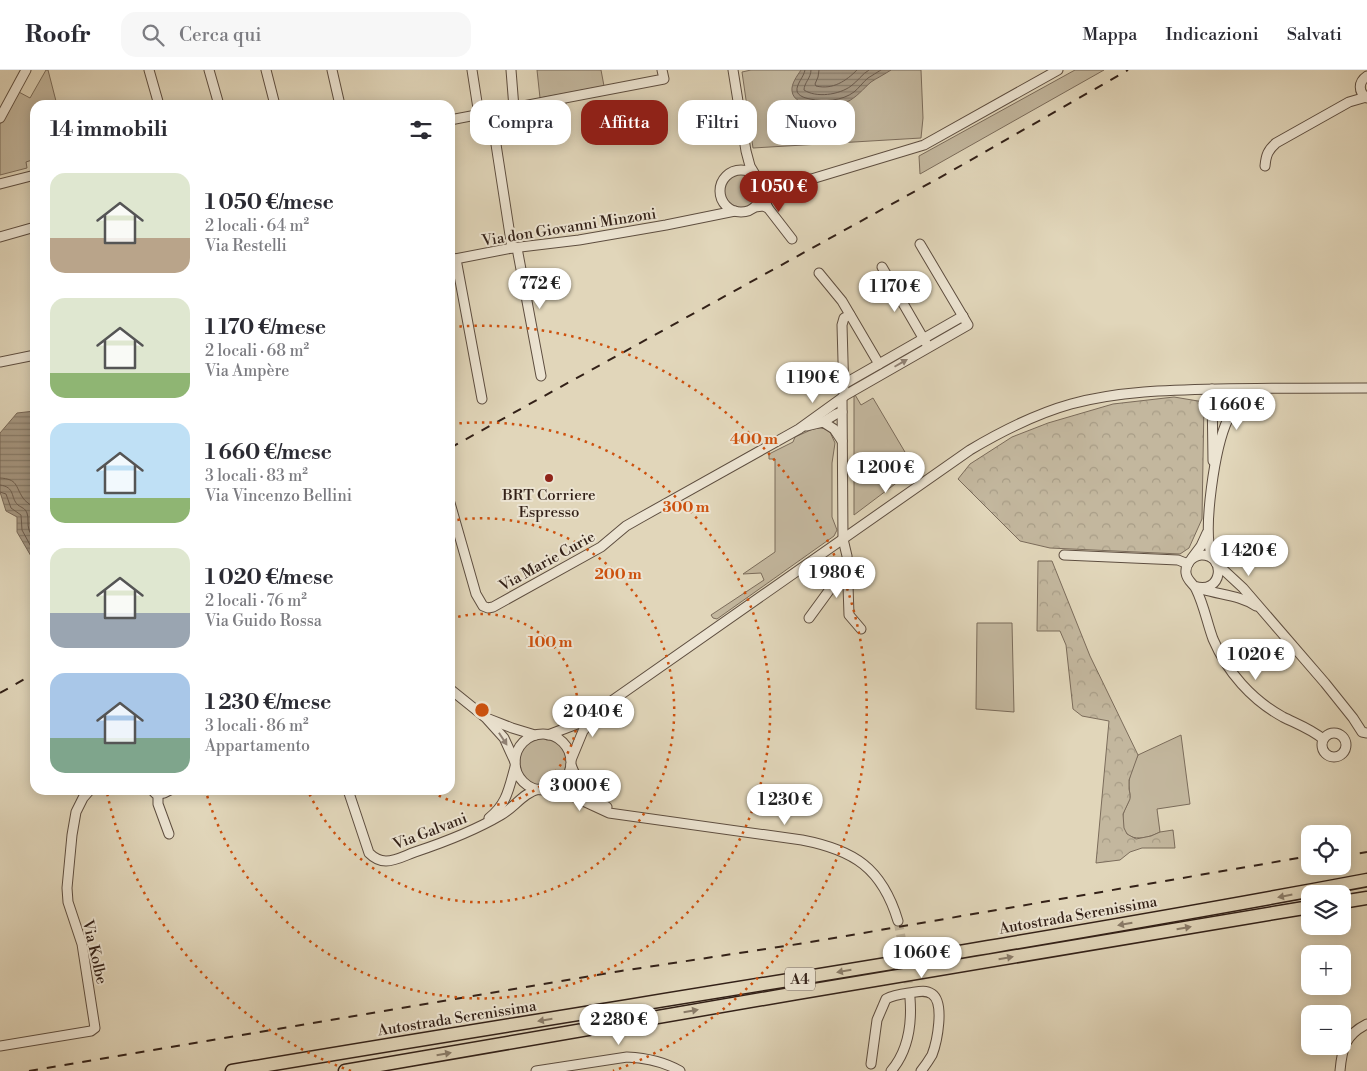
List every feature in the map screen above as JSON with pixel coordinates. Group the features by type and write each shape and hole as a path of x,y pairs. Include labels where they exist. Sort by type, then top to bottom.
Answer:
{"highway":[{"name":"Autostrada Serenissima","path":"232,1071 1166,917 1367,880"},
{"path":"1351,901 1367,898"},
{"name":"Autostrada Serenissima","path":"345,1071 1301,909"}],"street":[{"path":"0,118 26,70"},
{"path":"149,70 158,100"},
{"path":"209,70 217,100"},
{"path":"266,70 274,100"},
{"path":"332,70 339,100"},
{"path":"472,70 477,100"},
{"path":"511,70 513,100"},
{"path":"733,70 746,151 750,166 762,187 760,201 755,207 743,212 727,207 720,192 724,179 742,165 745,160 746,151"},
{"path":"762,194 924,145 1058,70"},
{"path":"550,100 663,75"},
{"path":"1349,102 1362,80 1367,76"},
{"path":"1360,86 1362,95 1366,98"},
{"path":"1264,166 1269,149 1276,143 1349,102 1366,98"},
{"path":"455,119 470,117"},
{"path":"497,145 514,248 541,376"},
{"path":"734,171 747,171 756,176"},
{"path":"0,184 30,176"},
{"name":"Via don Giovanni Minzoni","path":"691,219 714,210 720,192"},
{"path":"762,194 768,208 792,238"},
{"path":"755,207 763,206 768,208"},
{"name":"Via don Giovanni Minzoni","path":"455,259 514,248 579,240 735,211"},
{"path":"0,237 30,228"},
{"path":"844,384 963,316 920,244"},
{"path":"882,267 929,347"},
{"path":"455,269 482,399"},
{"path":"818,273 842,301 882,375"},
{"path":"850,315 844,318 842,325 844,384 842,412 843,539 847,556 849,615 861,629"},
{"name":"Via Marie Curie","path":"455,520 476,594 483,606 488,608 602,547 626,526 799,429 843,397 968,325 963,316"},
{"path":"0,362 30,356"},
{"path":"548,735 576,724 602,707 970,450 998,434 1033,418 1071,404 1114,395 1154,391 1367,387"},
{"path":"1203,587 1214,583 1219,573 1209,547 1208,525 1213,475 1220,442 1229,418 1235,409 1245,398 1265,388"},
{"path":"1212,389 1213,475"},
{"path":"799,429 823,422 842,412"},
{"path":"823,422 834,429 842,441"},
{"path":"1208,525 1204,540 1190,561 1186,573 1187,578 1217,593 1245,600 1262,611"},
{"path":"1064,555 1190,561 1202,555 1214,560 1236,581 1365,733"},
{"path":"809,618 847,566"},
{"path":"1203,587 1203,604 1208,625 1222,658 1241,683 1253,696 1278,714 1311,730 1323,739"},
{"path":"1203,587 1203,604"},
{"path":"1203,604 1208,595 1217,593"},
{"path":"455,693 486,718 504,738 518,774 530,786 570,795 609,814 802,840 840,850 853,857 874,874 889,896 898,921"},
{"path":"542,790 554,787 562,782 568,774 583,731 602,707"},
{"path":"486,718 535,735 548,735 557,738 569,752 578,782 583,789 617,815"},
{"path":"515,764 516,754 520,746 527,739 535,735"},
{"name":"Via Galvani","path":"479,826 492,816 503,803 509,791 515,764"},
{"name":"Via Galvani","path":"350,795 369,853 376,859 385,861 393,860 466,832 503,814 533,791 542,790"},
{"name":"Via Kolbe","path":"0,1046 91,1031 95,1028 82,944 68,902 67,888 72,835 77,807 86,795"},
{"path":"156,795 169,834"},
{"path":"871,1064 877,1020 886,999 896,995 926,991 934,995 936,999 939,1023 938,1035 933,1050 927,1064 921,1071"},
{"path":"892,1071 900,1058 909,1035 911,1018 910,998"},
{"path":"1340,1071 1342,1053 1348,1040 1356,1031 1367,1024"},
{"path":"536,1071 628,1057 658,1061 680,1071"}],"green space":[{"path":"46,70 48,70 56,100 30,100 30,161 26,162 27,168 0,175 0,124 17,91 30,98"},
{"path":"537,70 601,70 604,86 540,98"},
{"path":"751,70 921,70 923,118 921,138 855,142 855,100 767,100 767,145 803,145 753,148 753,145 757,145 757,100 746,100 742,72"},
{"path":"1075,70 1104,70 920,174 919,156"},
{"path":"741,174 753,179 758,191 753,203 741,208 729,203 724,191 729,179"},
{"path":"854,393 861,405 873,398 915,469 854,515"},
{"path":"1174,397 1204,402 1202,519 1189,548 1180,554 1050,548 1020,541 958,479 970,464 1012,437 1048,423 1113,404"},
{"path":"820,428 827,429 830,432 835,443 832,463 832,517 837,530 834,536 717,619 713,618 711,615 764,580 761,573 743,574 775,552 775,459 769,459 769,454 793,442 795,437"},
{"path":"1038,561 1052,561 1090,656 1138,755 1129,780 1130,799 1123,814 1124,828 1127,834 1136,839 1173,830 1175,848 1142,848 1130,852 1120,860 1096,863 1109,721 1082,716 1073,709 1066,645 1060,631 1037,631"},
{"path":"977,623 1012,623 1014,712 976,709"},
{"path":"1181,735 1190,804 1157,809 1160,832 1140,838 1128,835 1123,824 1123,815 1130,797 1129,785 1131,774 1138,755"},
{"path":"543,738 552,740 560,745 565,753 567,762 565,771 560,779 552,784 543,786 534,784 526,779 521,771 519,762 521,753 526,745 534,740"}],"water":[{"path":"801,70 891,70 871,82 850,100 798,100 794,97 792,91 795,80"},
{"path":"30,412 30,554 17,532 17,517 6,511 0,492 0,433 17,413"}],"tunnel":[{"path":"898,921 910,998"}],"railway":[{"path":"455,445 948,173 1128,70"},
{"path":"0,693 30,676"},
{"path":"1351,855 1367,852"},
{"path":"29,1071 621,971 805,943 1301,858"}],"place":[{"name":"BRT Corriere Espresso","path":"549,478"}]}
